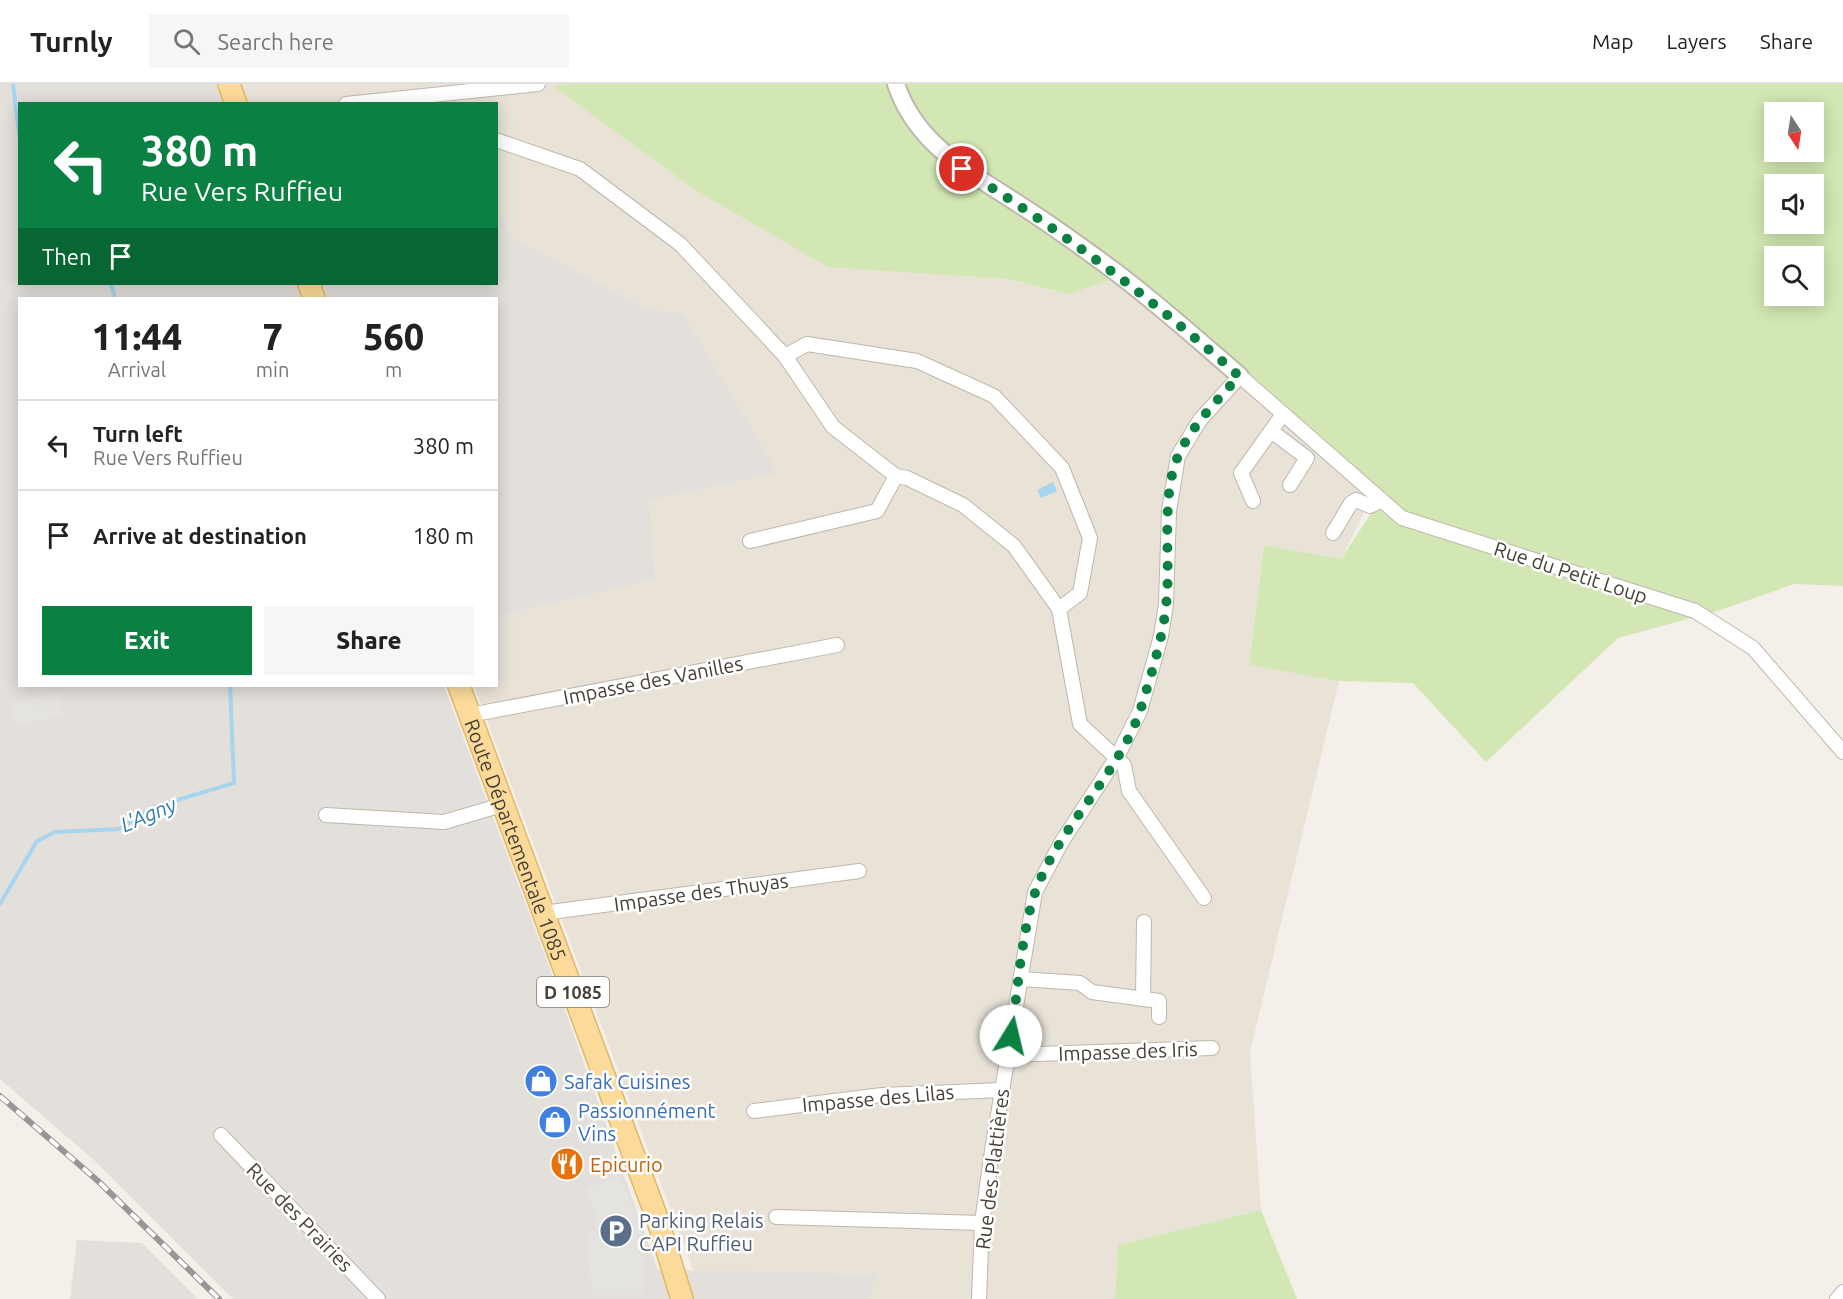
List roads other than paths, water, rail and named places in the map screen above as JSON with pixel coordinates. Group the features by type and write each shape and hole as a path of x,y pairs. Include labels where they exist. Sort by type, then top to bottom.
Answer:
{"main road":[{"path":"229,84 235,102"},
{"name":"Route Départementale 1085","path":"459,687 657,1218 682,1299"}],"street":[{"path":"365,102 538,84"},
{"path":"896,84 902,103 923,134 962,169 1018,203 1114,271 1239,376"},
{"path":"498,141 580,169 680,244 785,356 833,427 896,476 907,478 963,505 1014,546 1059,609 1080,724 1124,765 1129,791 1204,898"},
{"path":"785,356 807,344 917,361 994,396 1062,468 1090,538 1080,593 1059,609"},
{"name":"Rue du Petit Loup","path":"1239,376 1402,518 1695,612 1753,648 1843,752"},
{"name":"Rue des Plattières","path":"979,1299 982,1223 1001,1090 1035,892 1061,843 1117,757 1140,711 1161,636 1167,594 1170,492 1178,456 1200,420 1239,376"},
{"path":"1253,501 1241,472 1283,414"},
{"path":"1271,431 1307,458 1290,485"},
{"path":"750,541 877,511 896,476"},
{"path":"1333,533 1351,503 1356,500 1370,506 1380,501"},
{"name":"Impasse des Vanilles","path":"470,715 837,645"},
{"path":"326,815 444,822 502,805"},
{"name":"Impasse des Thuyas","path":"543,913 859,871"},
{"path":"1143,999 1144,922"},
{"path":"1020,979 1080,984 1092,992 1159,1001 1159,1017"},
{"name":"Impasse des Iris","path":"1008,1055 1212,1048"},
{"name":"Impasse des Lilas","path":"754,1111 882,1095 1001,1090"},
{"name":"Rue des Prairies","path":"221,1135 378,1299"},
{"path":"776,1217 982,1223"},
{"path":"1837,1299 1843,1292"}],"water":[{"path":"1053,482 1057,491 1041,498 1037,490"}],"waterway":[{"name":"L'Agny","path":"13,84 18,125"},
{"name":"L'Agny","path":"111,285 115,297"},
{"name":"L'Agny","path":"0,904 37,841 55,832 119,829 154,807 234,783 230,687"}],"railway":[{"path":"0,1096 98,1181 219,1299"}],"place":[{"name":"Safak Cuisines","path":"541,1081"},
{"name":"Passionnément Vins","path":"555,1122"},
{"name":"Epicurio","path":"567,1164"},
{"name":"Parking Relais CAPI Ruffieu","path":"616,1231"}]}
